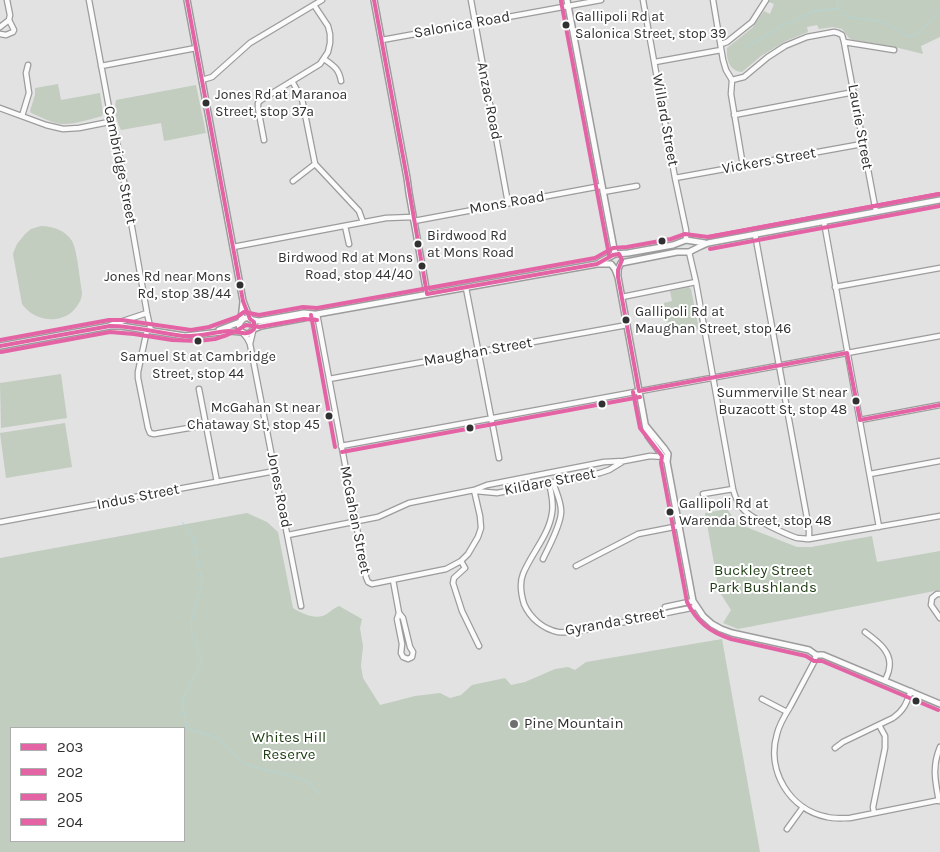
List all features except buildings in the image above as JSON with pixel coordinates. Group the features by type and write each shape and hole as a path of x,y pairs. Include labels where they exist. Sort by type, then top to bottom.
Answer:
{"street":[{"path":"0,34 6,35 14,30 9,20 7,0"},
{"name":"Cambridge Street","path":"89,0 110,113 109,122 116,136 149,331"},
{"path":"187,0 243,301 255,325 253,330"},
{"path":"202,80 212,77 250,43 322,0"},
{"path":"374,0 408,178 413,219 427,294"},
{"name":"Anzac Road","path":"471,0 508,203"},
{"name":"Salonica Road","path":"382,40 568,3 601,0"},
{"name":"Willard Street","path":"643,0 686,230 686,241"},
{"path":"713,0 726,70 732,80 731,94 743,166"},
{"path":"655,62 721,47 752,22 766,0"},
{"path":"568,3 615,255 622,259 618,269 618,277 648,436 666,460 693,601 696,607 712,624 721,629 809,650 816,655 823,655 940,704"},
{"path":"264,140 258,104 261,100 320,64 328,52 330,34 328,26 314,5"},
{"path":"0,27 9,20"},
{"path":"732,80 744,77 768,57 786,46 807,37 838,32 842,35 844,42 894,50"},
{"name":"Laurie Street","path":"844,42 876,212"},
{"path":"101,66 196,48"},
{"path":"324,59 337,70 341,81"},
{"path":"22,116 29,93 26,73 28,65"},
{"path":"292,81 302,99 315,164 359,211 363,222"},
{"path":"734,115 854,92"},
{"path":"0,108 63,129 109,122"},
{"name":"Vickers Street","path":"675,178 862,144"},
{"path":"293,181 315,164"},
{"name":"Mons Road","path":"233,247 386,218 413,219 602,186"},
{"path":"603,192 636,186"},
{"path":"110,326 185,336 211,333 250,333 261,326 317,314 597,264 612,264 616,266 677,252 689,252 708,243 940,200"},
{"path":"824,222 879,527"},
{"path":"345,226 349,244"},
{"path":"755,234 809,529 809,539"},
{"path":"686,241 693,244 689,252 733,489 744,511 782,532 797,538 809,539 940,516"},
{"path":"686,241 681,248 689,252"},
{"path":"597,264 615,255 686,241 708,243"},
{"path":"615,255 610,260 618,277"},
{"path":"835,287 940,268"},
{"path":"622,297 696,282"},
{"path":"466,288 499,458"},
{"path":"242,332 239,327 243,301"},
{"path":"0,346 110,326 147,313"},
{"path":"211,333 245,318 259,321 304,313 317,314"},
{"name":"McGahan Street","path":"317,314 368,582 372,584 446,569 461,561"},
{"name":"Maughan Street","path":"329,379 627,325"},
{"name":"Jones Road","path":"250,344 253,330"},
{"path":"149,331 138,378 150,432 154,434 206,425"},
{"name":"Jones Road","path":"242,332 248,338 250,344 301,606"},
{"path":"341,446 940,336"},
{"path":"199,389 217,482"},
{"path":"860,420 940,405"},
{"path":"646,426 668,454 666,460"},
{"path":"650,456 656,446"},
{"name":"Kildare Street","path":"288,535 378,517 409,502 474,490 497,483 604,462 650,456 666,460"},
{"name":"Kildare Street","path":"474,490 497,493 600,473 609,470 624,460"},
{"path":"870,474 940,461"},
{"name":"Indus Street","path":"0,522 275,471"},
{"path":"543,559 559,522 561,512 560,502 551,482"},
{"name":"Gyranda Street","path":"551,482 553,512 551,519 525,568 521,577 520,587 526,607 540,624 557,631 569,632 629,622 696,607"},
{"path":"703,494 733,489"},
{"path":"474,490 481,528 468,554 461,561 465,568 454,578 453,583 462,611 479,646"},
{"path":"576,566 638,534 679,526"},
{"path":"393,580 399,612 403,618 413,652 412,656 408,659 403,657 401,653 402,644 397,619 399,612"},
{"path":"940,594 932,598 931,606 940,618"},
{"path":"665,607 693,601"},
{"path":"865,632 885,649 890,667 885,681"},
{"path":"816,655 777,734 774,760 776,771 794,801 814,813 827,817 850,818 939,801 935,766 940,747"},
{"path":"835,748 900,713 911,691"},
{"path":"762,699 787,712"},
{"path":"874,813 885,748 884,736 880,725"},
{"path":"787,829 803,807"}],"shaded area":[{"path":"770,0 940,0 940,37 921,46 923,54 853,40 842,29 833,27 819,29 817,25 807,27 808,32 786,41 761,56 742,72 734,70 727,57 727,48 752,28 764,11 770,14 774,4 769,2"},
{"path":"58,84 61,100 100,93 102,116 77,123 62,124 31,113 35,88"},
{"path":"196,85 206,133 164,141 161,123 121,130 116,115 116,100"},
{"path":"41,226 50,227 66,234 74,245 77,258 82,292 80,301 74,310 61,318 47,319 40,317 27,310 22,304 13,254 17,244 25,234 31,229"},
{"path":"689,287 699,330 670,336 664,303 672,301 670,291"},
{"path":"61,374 67,418 1,428 0,383"},
{"path":"65,423 72,467 6,478 0,433"}],"green space":[{"path":"772,0 779,0 780,6 787,8 801,6 804,0 935,0 935,6 932,13 911,31 905,33 884,24 880,28 879,32 881,35 878,39 871,40 854,37 845,27 814,20 806,24 803,30 796,27 793,28 785,39 780,40 779,37 776,38 774,44 769,47 742,48 741,38 754,33 761,20 771,15 775,8"},
{"name":"Buckley Street Park Bushlands","path":"727,509 732,516 746,527 797,547 811,547 872,536 877,562 940,551 940,590 738,629 723,623 731,610 719,591 705,513"},
{"name":"Whites Hill Reserve","path":"247,513 267,522 278,532 293,608 304,614 317,617 325,615 339,606 362,619 360,628 363,646 361,666 363,678 380,705 415,696 440,693 450,698 461,695 472,685 505,678 511,685 525,682 555,669 568,667 575,670 586,662 722,639 760,852 0,852 0,558"}],"waterway":[{"path":"838,0 838,8 847,16 884,23 908,37 916,35 940,11"},
{"path":"747,47 781,26 814,11 838,8"},
{"path":"182,522 194,538 202,583 191,622 192,636 202,661 182,701 187,728 217,738 245,764 307,781 321,795"}],"transit line":[{"name":"203","path":"0,346 110,326 137,328 183,336 229,331 248,333 254,329 254,322 250,319 243,301 187,0"},
{"name":"203","path":"374,0 427,294"},
{"name":"204","path":"561,1 609,255"},
{"name":"205","path":"0,340 109,320 122,320 191,330 209,327 237,317 244,312 259,315 303,307 317,308 595,258 613,248 671,239 685,234 708,237 939,194"},
{"name":"204","path":"708,237 939,194"},
{"name":"204","path":"710,249 940,206"},
{"name":"203","path":"427,294 597,264 613,255 619,254 622,260 618,270 618,277 639,391"},
{"name":"202","path":"311,315 335,447"},
{"name":"202","path":"1,352 110,332 172,340 198,341 215,339 246,325 259,327 304,319 317,320"},
{"name":"203","path":"847,353 860,420"},
{"name":"203","path":"639,391 847,353"},
{"name":"202","path":"633,392 640,428 662,456 661,463 687,602 700,621 710,629 731,639 806,656 814,661 822,661 938,710"},
{"name":"202","path":"342,452 640,397"},
{"name":"203","path":"860,420 940,405"}],"place":[{"name":"Gallipoli Rd at Salonica Street, stop 39","path":"566,25"},
{"name":"Jones Rd at Maranoa Street, stop 37a","path":"206,103"},
{"name":"Birdwood Rd at Mons Road","path":"418,244"},
{"name":"Birdwood Rd at Mons Road, stop 44/40","path":"422,266"},
{"name":"Jones Rd near Mons Rd, stop 38/44","path":"240,285"},
{"name":"Gallipoli Rd at Maughan Street, stop 46","path":"626,320"},
{"name":"Samuel St at Cambridge Street, stop 44","path":"198,341"},
{"name":"Summerville St near Buzacott St, stop 48","path":"856,401"},
{"name":"McGahan St near Chataway St, stop 45","path":"329,416"},
{"name":"Gallipoli Rd at Warenda Street, stop 48","path":"670,512"},
{"name":"Pine Mountain","path":"514,724"}]}
